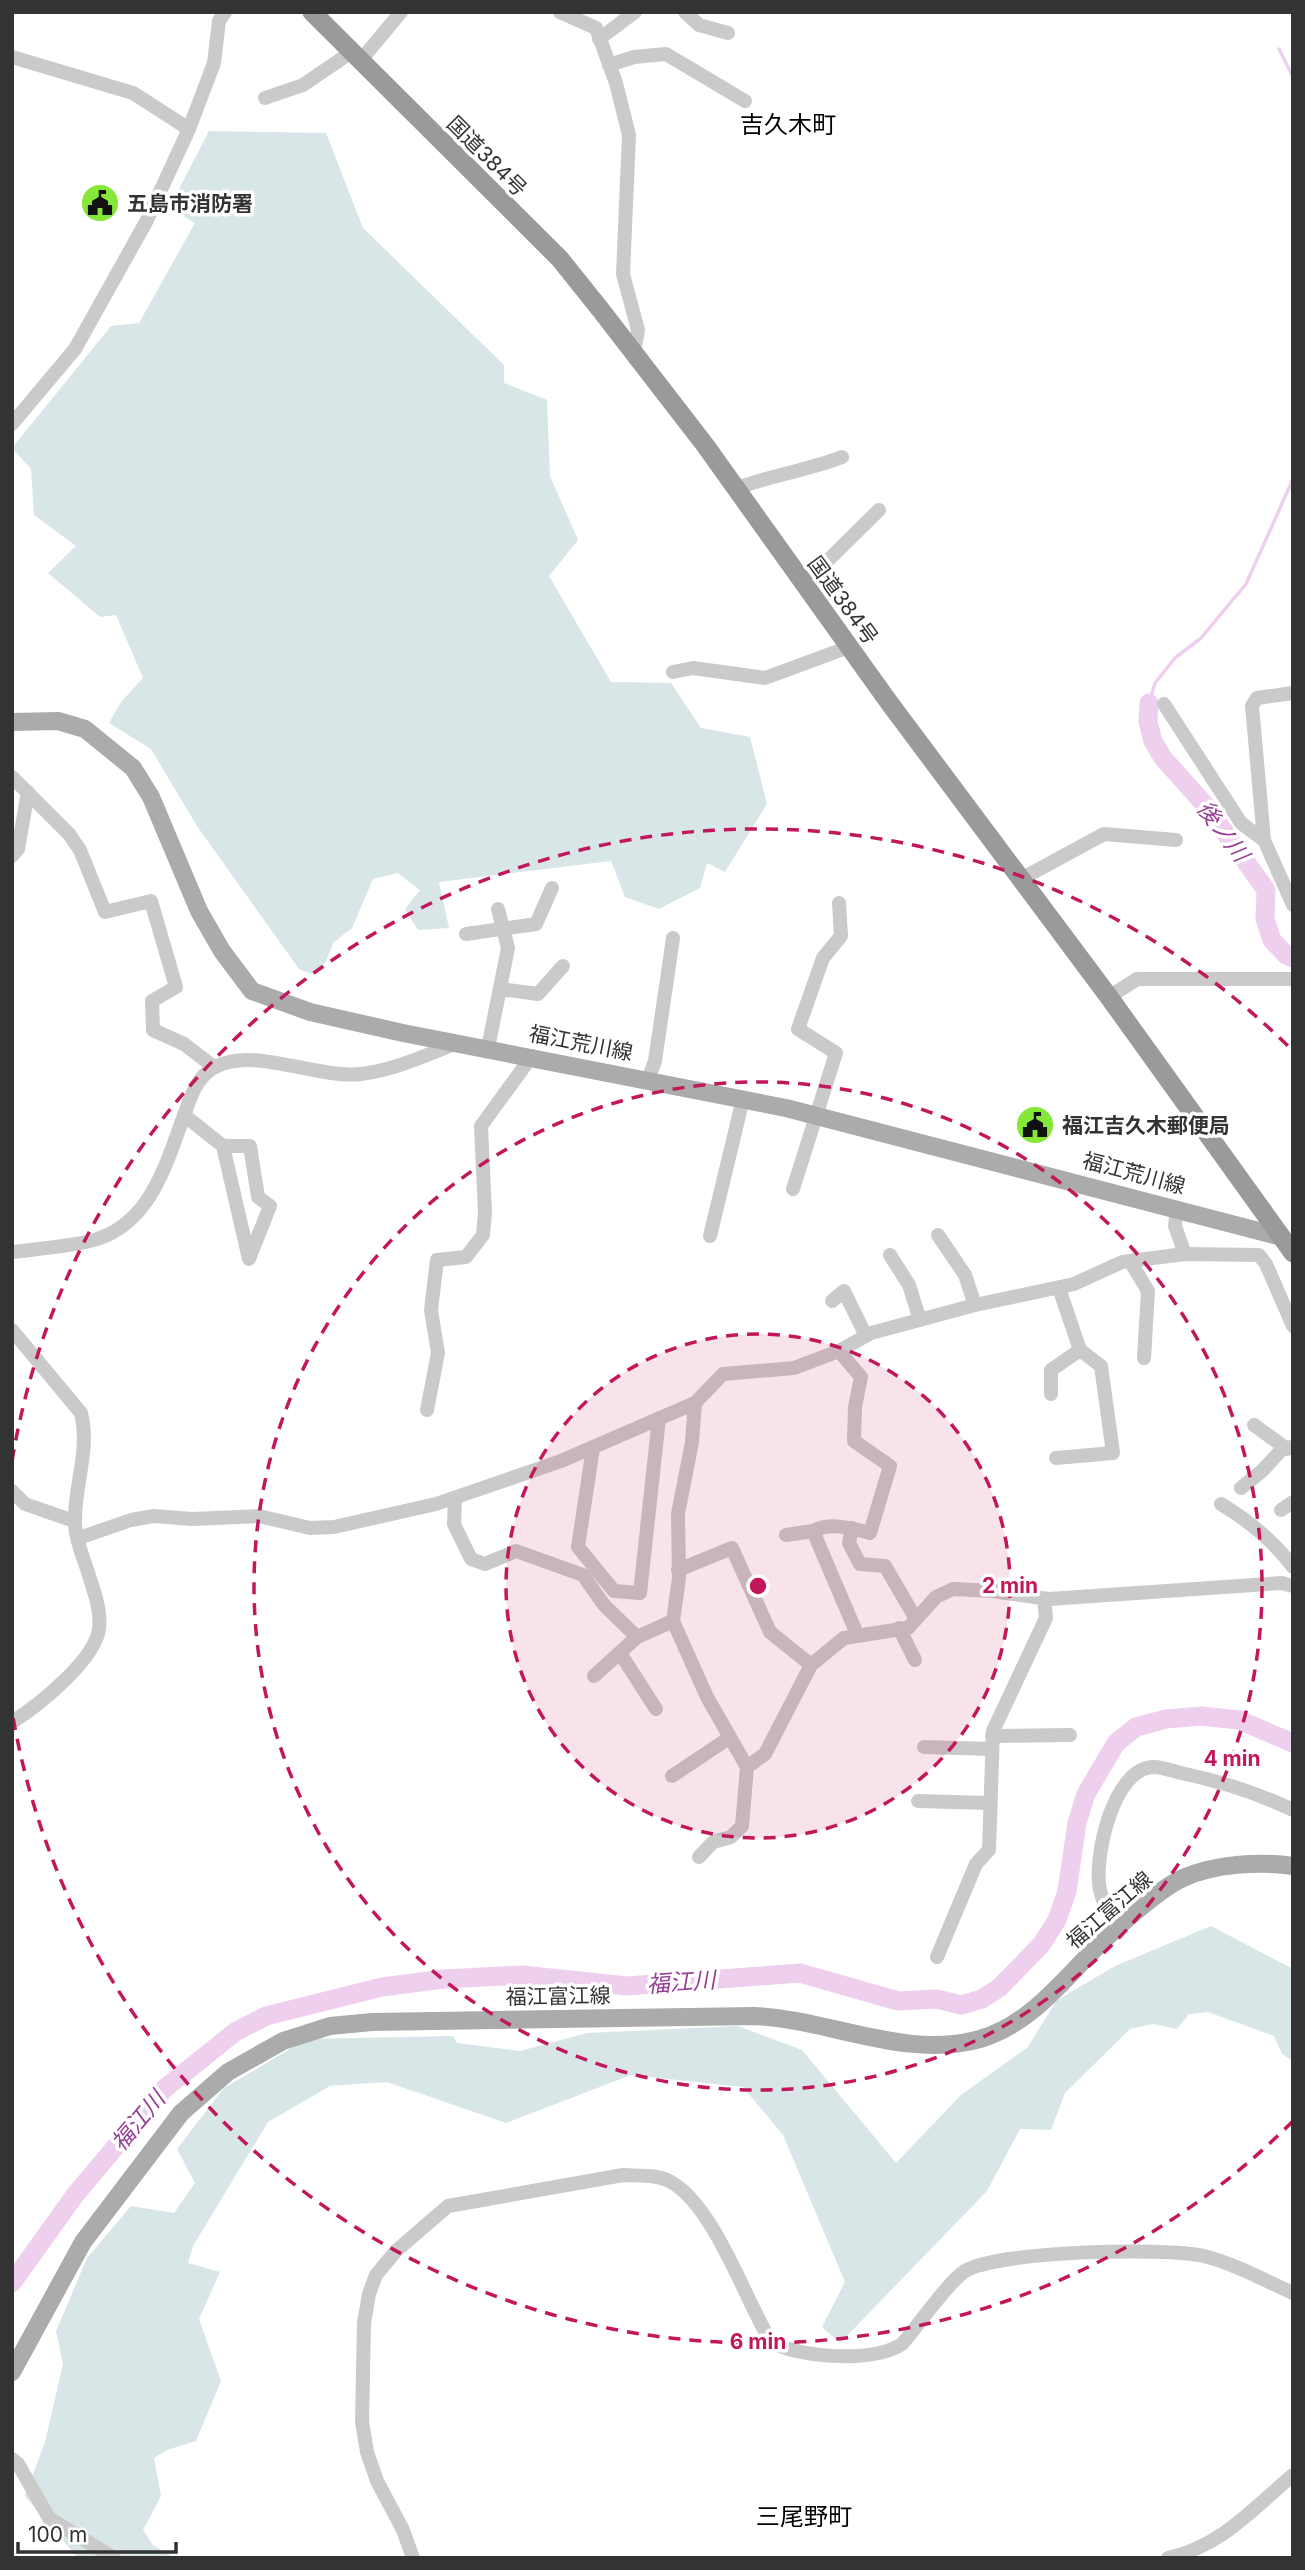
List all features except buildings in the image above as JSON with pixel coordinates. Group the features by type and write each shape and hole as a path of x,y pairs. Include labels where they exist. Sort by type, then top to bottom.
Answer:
{"highway":[{"name":"国道384号","path":"312,12 560,259 735,489 1285,1237 1293,1253"}],"main road":[{"name":"福江荒川線","path":"12,722 58,722 85,730 133,768 151,797 199,911 222,951 253,991 310,1012 818,1116 1285,1237"},
{"name":"福江富江線","path":"12,2372 83,2242 181,2113 228,2072 298,2034 330,2026 382,2022 754,2016 792,2019 908,2043 961,2043 995,2034 1030,2013 1119,1928 1183,1878 1217,1869 1263,1863 1293,1866"}],"street":[{"path":"12,424 75,349 146,222 214,63 219,21 225,12"},
{"path":"265,98 303,85 357,55 401,12"},
{"path":"560,12 596,28 629,135 623,274 638,330 634,353"},
{"path":"599,39 635,12"},
{"path":"684,12 699,25 729,33"},
{"path":"609,65 634,57 666,54 745,101"},
{"path":"12,57 133,93 188,129"},
{"path":"735,489 771,475 793,474 842,457"},
{"path":"804,584 879,510"},
{"path":"673,673 693,668 765,678 849,647"},
{"path":"1293,693 1257,698 1252,706 1264,840 1293,905"},
{"path":"1164,704 1241,823 1264,840"},
{"path":"12,777 69,834 80,850 105,912 151,901 176,987 152,1001 153,1030 184,1044 214,1067"},
{"path":"12,856 18,849 27,792"},
{"path":"1021,879 1104,834 1176,840"},
{"path":"466,934 536,924 552,888"},
{"path":"793,1189 836,1053 798,1029 823,958 841,936 839,903"},
{"path":"488,1048 508,948 498,909"},
{"path":"648,1080 655,1062 673,938"},
{"path":"500,989 538,994 563,966"},
{"path":"1109,998 1138,979 1293,979"},
{"path":"12,1252 89,1242 130,1220 150,1201 195,1086 214,1067 230,1061 259,1060 323,1074 362,1074 458,1042"},
{"path":"427,1410 438,1353 431,1310 437,1260 466,1257 483,1235 485,1212 481,1126 532,1056"},
{"path":"710,1236 743,1100"},
{"path":"184,1115 223,1146 250,1146 258,1197 270,1206 249,1259 223,1146"},
{"path":"1177,1208 1175,1226 1185,1254"},
{"path":"938,1235 965,1275 975,1305"},
{"path":"79,1538 131,1520 154,1516 211,1519 259,1517 298,1527 334,1527 391,1516 455,1498 593,1448 695,1403 723,1374 794,1368 839,1351 866,1336 975,1305 1059,1287 1130,1261 1185,1254 1259,1255 1266,1264 1293,1326"},
{"path":"890,1255 909,1285 920,1320"},
{"path":"1130,1261 1148,1291 1144,1358"},
{"path":"1056,1458 1112,1453 1101,1366 1080,1350 1059,1287"},
{"path":"832,1301 844,1291 866,1336"},
{"path":"12,1331 81,1413 85,1429 84,1456 74,1521 99,1615 94,1643 54,1688 32,1709 12,1722"},
{"path":"1051,1394 1051,1370 1080,1350"},
{"path":"786,1535 813,1531 821,1527 852,1528 870,1533 890,1466 854,1441 855,1407 861,1377 839,1351"},
{"path":"695,1403 692,1442 677,1514 678,1570 673,1621 729,1738 747,1767 742,1826 731,1837 713,1842 699,1857"},
{"path":"593,1448 578,1547 614,1591 640,1593 659,1418"},
{"path":"1241,1488 1288,1446 1254,1425"},
{"path":"12,1491 25,1504 74,1521"},
{"path":"455,1498 454,1524 471,1559 485,1564 516,1551 572,1569 583,1576 604,1605 637,1637"},
{"path":"1220,1504 1271,1541 1293,1567"},
{"path":"852,1528 849,1543 860,1564 885,1566 916,1619"},
{"path":"813,1531 857,1634"},
{"path":"678,1570 732,1548 770,1632 811,1665"},
{"path":"747,1767 765,1754 811,1665 844,1638 908,1628 936,1597 953,1589 992,1591 1044,1599 1210,1586 1282,1583 1293,1586"},
{"path":"937,1957 976,1864 989,1850 991,1743 1046,1618 1044,1599"},
{"path":"594,1676 637,1637 673,1621"},
{"path":"899,1628 915,1660"},
{"path":"620,1653 656,1709"},
{"path":"924,1747 991,1743 1044,1733 1070,1735"},
{"path":"672,1776 729,1738"},
{"path":"1119,1928 1110,1915 1100,1890 1099,1849 1116,1798 1141,1770 1154,1767 1217,1781 1293,1810"},
{"path":"918,1801 989,1803"},
{"path":"413,2558 367,2452 362,2422 360,2376 364,2323 369,2294 376,2275 396,2251 448,2206 623,2175 652,2176 670,2181 696,2204 771,2342 806,2353 880,2354 894,2349 902,2344 963,2272 981,2264 1035,2257 1114,2253 1203,2256 1240,2268 1293,2293"},
{"path":"12,2459 18,2464 49,2518 114,2558"},
{"path":"1168,2558 1203,2547 1225,2535 1293,2475"}],"shaded area":[{"path":"209,131 326,133 363,228 504,365 504,383 547,400 550,476 578,540 549,576 611,682 671,683 701,728 750,737 767,804 725,872 707,863 700,888 659,909 625,897 611,861 439,882 449,928 418,930 405,909 420,890 398,873 373,879 352,928 333,943 326,962 311,974 299,969 197,826 151,749 109,723 121,702 143,678 116,615 100,617 48,573 76,546 34,515 31,469 12,448 111,326 139,323 195,223 169,208"},
{"path":"1211,1926 1293,1969 1293,2061 1282,2054 1274,2036 1208,2012 1189,2014 1177,2029 1153,2024 1130,2029 1065,2093 1051,2130 1020,2129 987,2191 840,2343 822,2327 845,2282 783,2135 743,2087 631,2075 506,2123 387,2082 330,2086 268,2122 193,2246 188,2263 220,2272 199,2319 221,2381 196,2441 167,2450 154,2458 161,2496 143,2530 153,2545 175,2558 78,2558 25,2496 45,2442 63,2364 56,2331 87,2258 131,2206 174,2213 195,2183 177,2149 224,2088 307,2039 453,2036 457,2043 520,2051 587,2033 738,2026 802,2050 896,2163 961,2095 1028,2047 1056,2001 1115,1966"}],"waterway":[{"path":"1279,49 1293,77"},
{"path":"1149,703 1155,683 1175,658 1201,638 1246,584 1293,479"},
{"name":"後ノ川","path":"1149,703 1148,722 1153,741 1163,758 1206,806 1266,890 1265,919 1272,940 1286,955 1293,958"},
{"name":"福江川","path":"12,2283 75,2195 164,2089 235,2032 266,2016 382,1987 444,1979 522,1975 627,1986 800,1973 898,2001 937,1999 961,2005 982,1999 999,1988 1041,1945 1057,1920 1067,1891 1077,1823 1086,1794 1116,1743 1136,1727 1166,1719 1201,1716 1239,1720 1293,1743"}],"place":[{"name":"五島市消防署","path":"100,203"},
{"name":"福江吉久木郵便局","path":"1035,1125"}],"district":[{"name":"吉久木町","path":"788,124"},
{"name":"三尾野町","path":"804,2516"}]}
